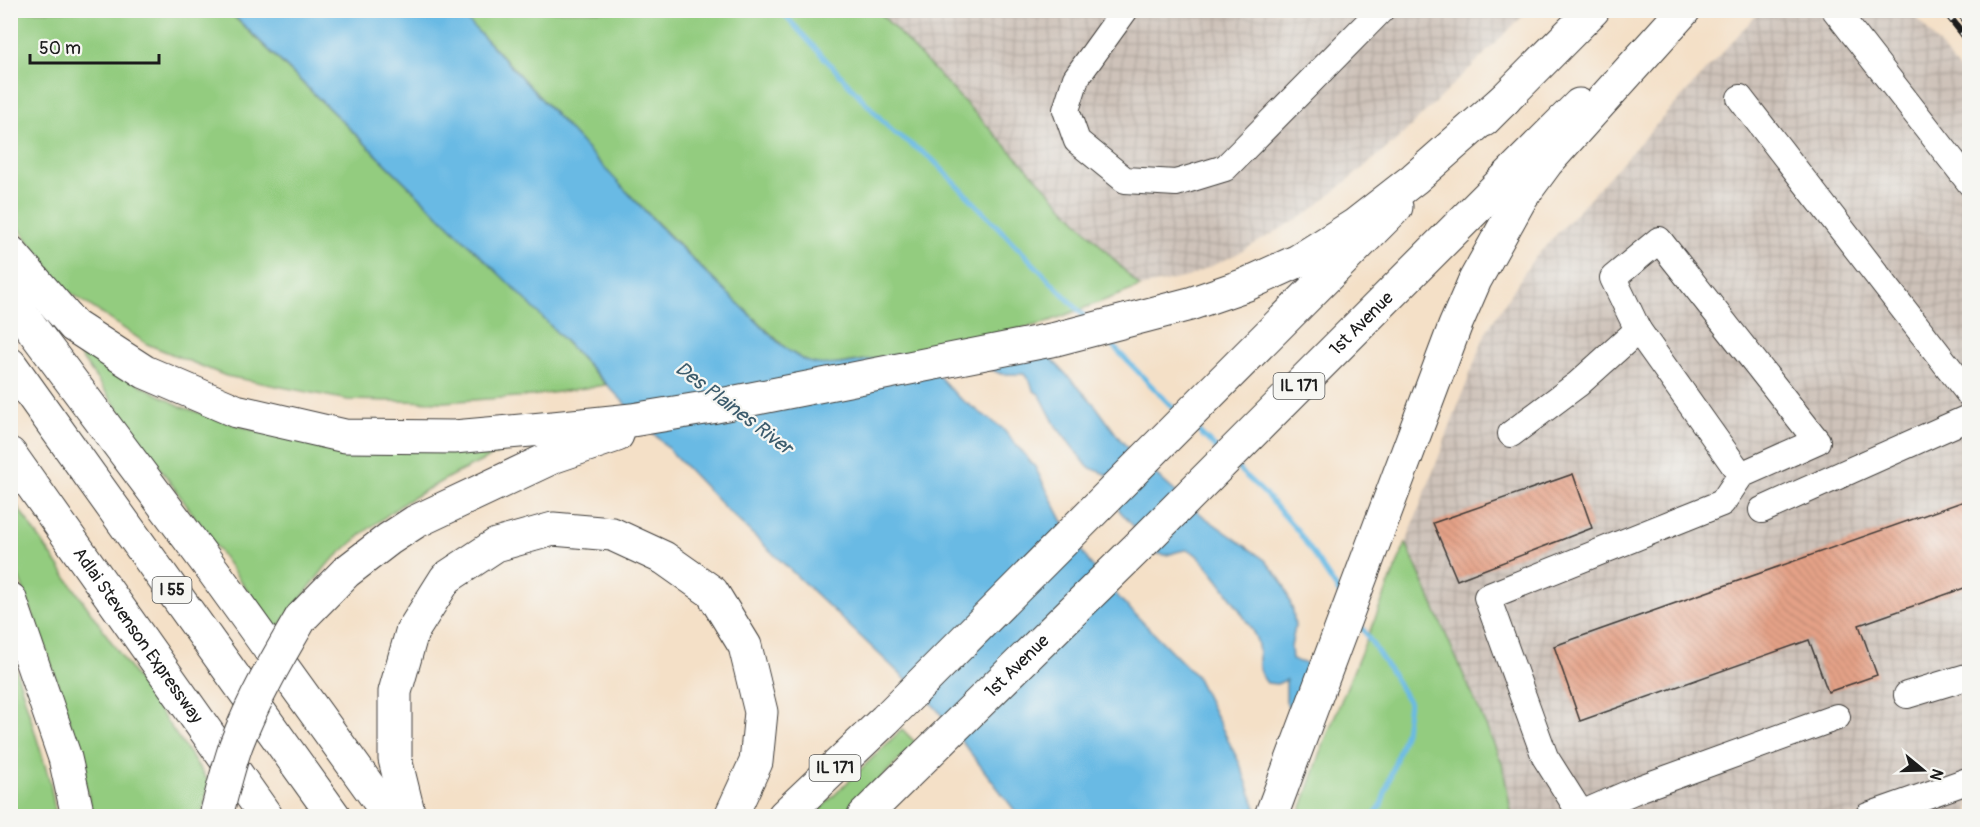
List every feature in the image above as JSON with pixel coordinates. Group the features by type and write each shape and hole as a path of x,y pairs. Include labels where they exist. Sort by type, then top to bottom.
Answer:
{"main road":[{"name":"IL 171","path":"784,816 885,720 1593,10"},
{"name":"1st Avenue","path":"864,816 1156,530 1674,10"},
{"path":"1271,816 1455,326 1475,280 1522,196 1547,162 1684,10"},
{"path":"216,816 236,746 248,717 269,673 302,618 346,572 415,522 554,442 633,420 711,407 1056,339 1190,304 1245,285 1298,261 1355,225 1414,179 1505,99"},
{"path":"10,252 74,326 145,372 236,411 345,436 454,437 554,442"},
{"path":"10,299 221,581 390,816"},
{"name":"I 55","path":"10,364 334,816"},
{"name":"Adlai Stevenson Expressway","path":"10,454 266,816"},
{"path":"409,816 395,759 395,692 412,632 446,578 496,545 553,530 612,534 664,558 712,592 745,646 761,712 756,762 731,816"},
{"path":"10,599 64,758 78,816"}],"street":[{"path":"1125,10 1076,78 1066,110 1077,141 1125,180 1176,183 1225,168 1381,10"},
{"path":"1835,10 1970,183"},
{"path":"1740,98 1970,394"},
{"path":"1741,475 1638,330 1613,278 1659,240 1817,441 1741,475 1722,503 1487,597 1545,757 1582,815 1641,788 1837,717"},
{"path":"1512,434 1578,384 1638,330"},
{"path":"1762,510 1970,417"},
{"path":"1907,695 1970,676"},
{"path":"1868,816 1970,780"}],"shaded area":[{"path":"878,11 1528,11 1397,140 1308,213 1235,255 1188,277 1140,287"},
{"path":"1760,11 1912,11 1969,82 1969,816 1512,816 1502,763 1406,543 1486,332 1532,261"}],"green space":[{"path":"11,11 228,11 525,299 606,385 531,396 444,402 348,400 226,376 147,344 65,289 11,218"},
{"path":"458,11 878,11 1140,287 1042,324 916,352 824,366 808,362 789,351 721,287 617,182"},
{"path":"46,308 120,374 182,407 256,431 513,446 449,477 407,501 363,533 327,565 276,631"},
{"path":"10,496 209,782 202,816 93,816 67,712 11,557"},
{"path":"1406,543 1502,763 1512,816 1299,816 1325,740"},
{"path":"11,653 50,782 56,816 11,816"},
{"path":"902,729 916,743 843,816 813,816"}],"water":[{"name":"Des Plaines River","path":"229,11 458,11 703,270 782,345 809,362 833,365 905,353 932,351 1043,350 1095,405 1136,457 1203,516 1265,560 1285,587 1293,611 1295,627 1291,647 1292,660 1312,665 1292,722 1286,701 1286,680 1277,684 1267,683 1263,678 1259,668 1257,641 1237,606 1215,575 1195,554 1188,550 1166,555 1152,552 1119,510 1108,475 1088,467 1056,426 1040,395 1033,390 1024,374 1001,374 988,368 935,372 958,397 1002,428 1035,467 1063,522 1089,562 1121,600 1196,676 1240,764 1259,816 1019,816 936,708 725,508 525,299"}],"building":[{"path":"1573,474 1592,528 1457,580 1433,523"},
{"path":"1970,499 1970,586 1859,625 1877,675 1828,692 1809,640 1580,721 1554,646"}],"waterway":[{"path":"780,10 892,131 932,159 1087,319"},
{"path":"1106,339 1177,412"},
{"path":"1193,426 1219,451"},
{"path":"1234,465 1264,493 1298,531 1342,597"},
{"path":"1357,620 1409,703 1405,732 1381,805 1374,816"}],"railway":[{"path":"1944,10 1970,43"},
{"path":"1957,10 1970,26"}]}
